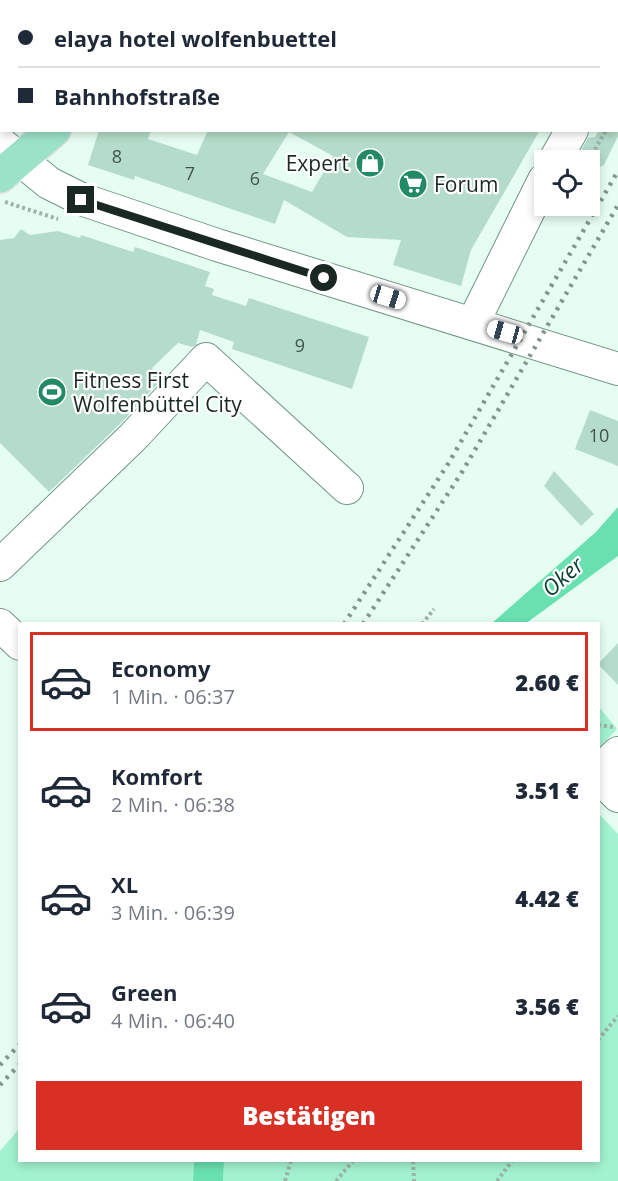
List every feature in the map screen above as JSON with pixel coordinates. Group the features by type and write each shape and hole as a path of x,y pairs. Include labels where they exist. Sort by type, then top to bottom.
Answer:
{"main road":[{"path":"6,160 51,132"}],"street":[{"path":"561,150 571,132"},
{"path":"6,160 81,200 217,245 618,369"},
{"path":"473,323 534,200"},
{"path":"0,565 133,437 206,359 347,488"},
{"path":"0,625 18,642"},
{"path":"600,772 618,753"},
{"path":"600,776 618,796"}],"path":[{"path":"595,150 605,132"},
{"path":"424,622 434,609"},
{"path":"600,1038 618,1016"},
{"path":"285,1181 291,1162"},
{"path":"336,1181 352,1162"},
{"path":"413,1162 414,1181"},
{"path":"496,1181 511,1162"}],"shaded area":[{"path":"600,708 617,729 600,747"},
{"path":"600,815 618,834 618,1181 223,1181 224,1162 600,1162"},
{"path":"18,1130 18,1162 194,1162 193,1181 0,1181 0,1151"}],"water":[{"name":"Oker","path":"618,507 618,556 528,622 493,622 596,532"},
{"path":"194,1162 224,1162 223,1181 193,1181"}],"building":[{"name":"Forum","path":"98,132 150,132 148,139 197,155 207,132 289,132 539,132 471,250 461,286 393,265 401,240 347,237 284,200 275,224 135,176 134,180 88,165","holes":["289,132 333,156 312,192 263,174"]},
{"path":"598,132 618,132 604,165 600,167 600,150 582,150 588,138 595,137"},
{"path":"21,229 30,235 58,231 80,238 81,235 133,252 135,247 210,272 205,286 214,289 212,295 246,306 249,298 369,337 352,389 232,349 234,342 200,330 196,345 192,347 178,343 152,368 163,378 120,424 49,492 0,443 0,240 14,238"},
{"path":"590,410 618,421 618,466 575,449"},
{"path":"554,471 594,514 581,526 544,486"},
{"path":"618,643 618,685 600,666 600,662"}],"railway":[{"path":"345,622 448,464 618,171"},
{"path":"364,622 462,472 618,205"},
{"path":"0,1065 18,1046"},
{"path":"0,1085 18,1066"}],"place":[{"name":"Expert","path":"370,163"},
{"name":"Forum","path":"413,184"},
{"name":"Fitness First Wolfenbüttel City","path":"52,392"}],"route":[{"path":"81,200 324,278"}]}
